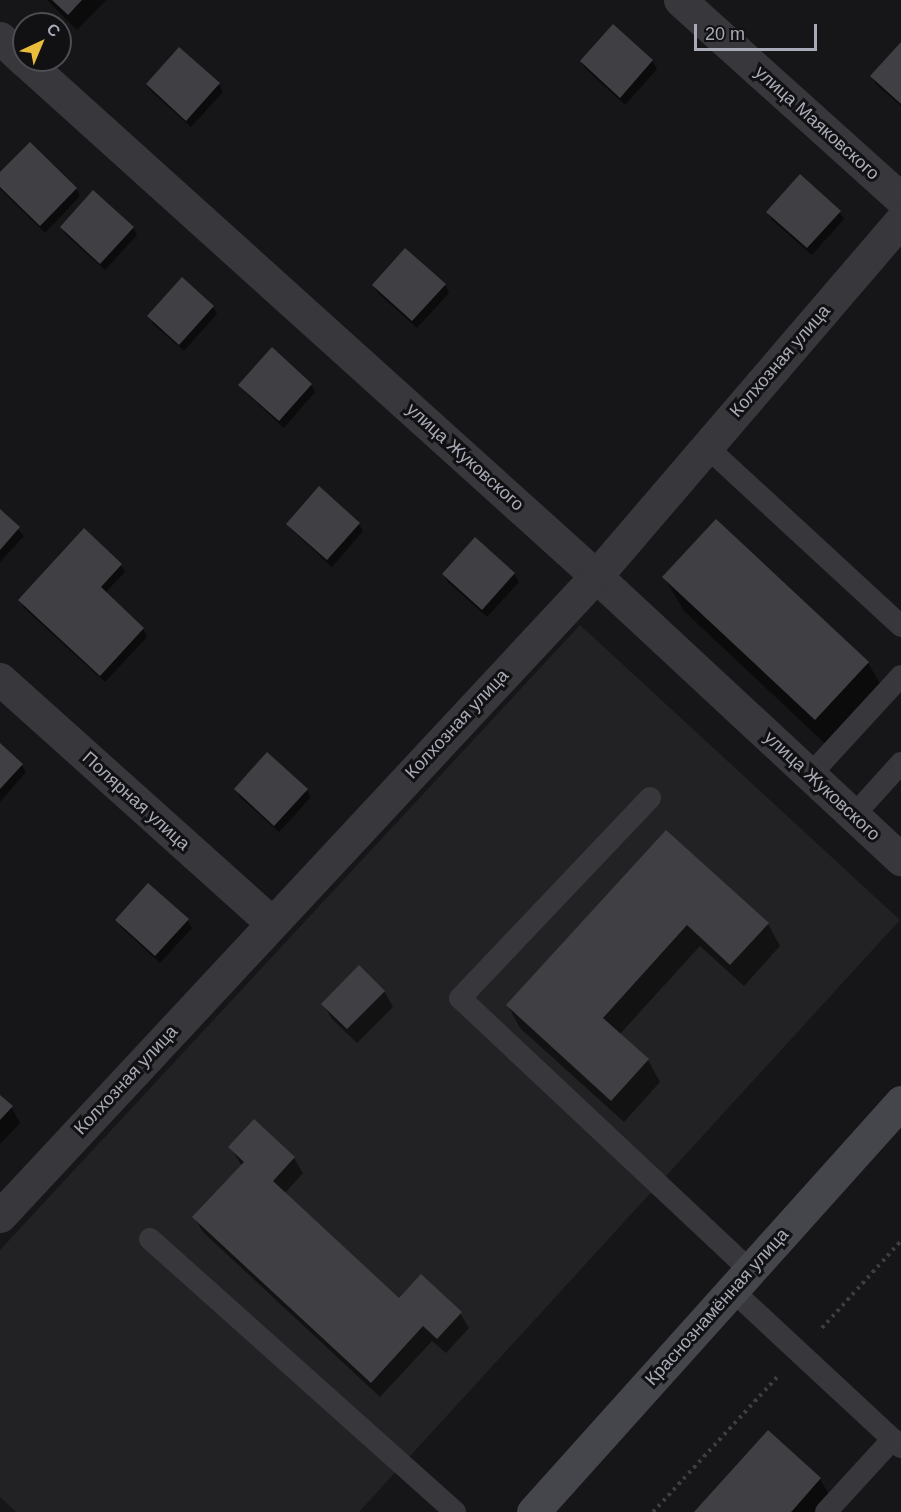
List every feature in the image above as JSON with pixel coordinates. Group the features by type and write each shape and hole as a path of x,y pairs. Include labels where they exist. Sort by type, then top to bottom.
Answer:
{"street":[{"name":"улица Маяковского","path":"680,0 901,199"},
{"name":"улица Жуковского","path":"0,38 12,49"},
{"name":"улица Жуковского","path":"37,72 596,576 901,858"},
{"name":"Колхозная улица","path":"0,1216 596,576 901,220"},
{"name":"Полярная улица","path":"0,679 272,923"},
{"name":"Краснознамённая улица","path":"533,1512 741,1280 897,1113"}],"lane":[{"path":"707,447 901,626"},
{"path":"810,774 901,675"},
{"path":"854,815 901,763"},
{"path":"650,798 460,998 741,1280 897,1443 826,1512"},
{"path":"150,1239 455,1512"}],"shaded area":[{"path":"580,625 900,920 359,1512 16,1512 0,1497 0,1250"}],"building":[{"path":"52,0 82,0 71,12 65,12"},
{"path":"613,24 653,60 620,98 580,61"},
{"path":"901,42 901,104 870,76"},
{"path":"179,47 220,83 186,121 146,84"},
{"path":"30,142 77,188 40,226 0,187 0,172"},
{"path":"800,174 841,211 807,248 766,212"},
{"path":"93,190 134,227 100,264 60,227"},
{"path":"405,248 446,284 412,321 372,285"},
{"path":"182,277 214,306 179,345 147,316"},
{"path":"272,347 312,384 279,421 238,385"},
{"path":"319,486 360,523 327,560 286,524"},
{"path":"0,509 20,527 0,550"},
{"path":"716,519 869,662 815,720 662,577"},
{"path":"84,528 122,564 101,587 144,628 100,676 18,600"},
{"path":"475,537 515,573 482,610 442,574"},
{"path":"0,743 23,764 0,789"},
{"path":"267,752 308,789 274,826 234,789"},
{"path":"666,830 769,923 730,965 687,925 603,1018 649,1059 611,1101 506,1005"},
{"path":"148,883 189,919 155,956 115,920"},
{"path":"359,965 385,991 347,1029 321,1004"},
{"path":"0,1095 13,1106 0,1120"},
{"path":"254,1119 295,1157 273,1181 399,1298 421,1274 462,1312 437,1339 423,1326 371,1383 192,1217 244,1162 228,1147"},
{"path":"768,1430 821,1478 793,1510 791,1512 694,1512"}]}
